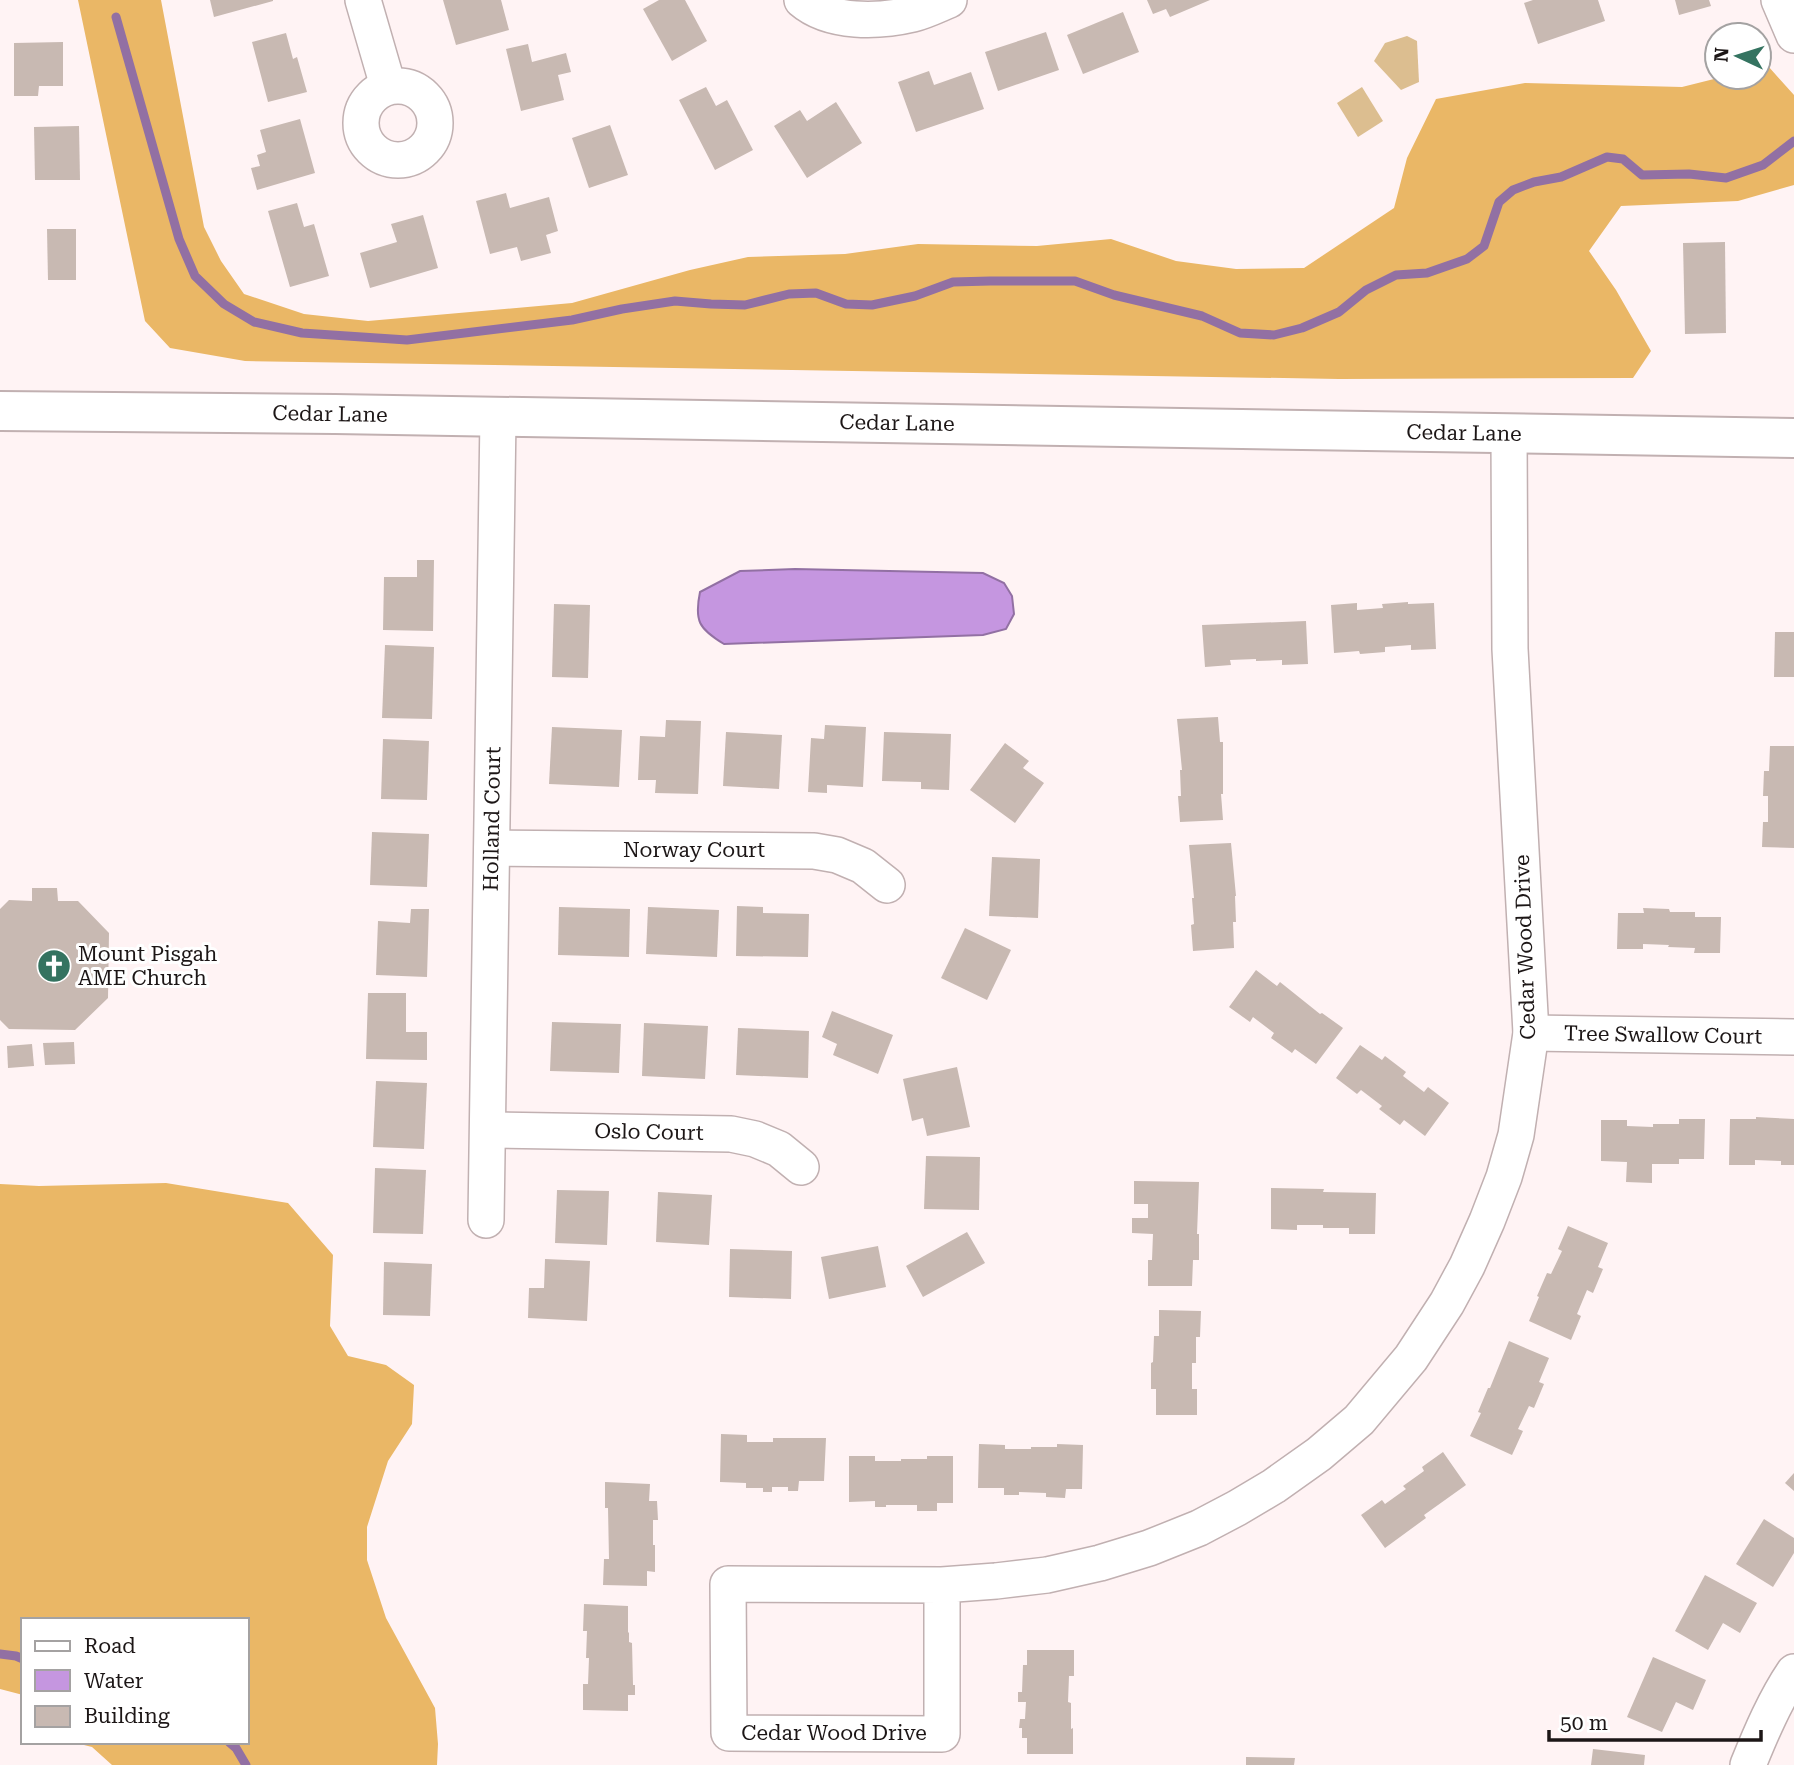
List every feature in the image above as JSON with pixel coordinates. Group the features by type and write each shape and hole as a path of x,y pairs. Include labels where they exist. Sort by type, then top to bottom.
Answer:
{"main road":[{"name":"Cedar Lane","path":"0,411 498,416 1794,438"}],"street":[{"path":"363,0 388,86"},
{"path":"802,0 827,13 849,20 863,20 914,14 949,0"},
{"path":"1779,0 1794,35"},
{"name":"Holland Court","path":"486,1220 498,416"},
{"name":"Cedar Wood Drive","path":"942,1585 942,1734 729,1733 728,1584 942,1585 1047,1575 1149,1548 1199,1528 1256,1497 1319,1454 1359,1420 1411,1358 1447,1303 1467,1266 1504,1177 1516,1135 1531,1033 1510,649 1509,433"},
{"name":"Norway Court","path":"492,848 814,850 837,855 863,866 887,885"},
{"name":"Tree Swallow Court","path":"1531,1033 1794,1037"},
{"name":"Oslo Court","path":"488,1130 731,1134 755,1139 779,1149 801,1167"},
{"path":"1748,1765 1759,1737 1794,1672"}],"shaded area":[{"path":"78,0 161,0 204,227 221,261 244,294 304,314 368,321 572,303 748,257 845,254 918,244 1037,246 1111,239 1176,261 1236,269 1304,268 1394,208 1407,158 1436,99 1525,83 1682,87 1703,82 1703,91 1773,91 1773,72 1794,95 1794,185 1738,201 1621,206 1589,251 1616,290 1651,351 1633,378 1339,379 245,361 170,348 145,321"},
{"path":"1407,36 1417,41 1419,82 1401,90 1374,61 1385,43"},
{"path":"1362,87 1383,121 1358,137 1337,103"},
{"path":"166,1183 288,1203 333,1255 330,1326 348,1356 386,1365 414,1385 412,1424 388,1461 367,1527 367,1560 386,1618 435,1708 437,1765 112,1765 92,1747 80,1744 248,1744 248,1618 21,1618 21,1694 0,1689 0,1184 39,1186"}],"water":[{"path":"795,569 983,573 1004,583 1012,596 1014,614 1006,629 983,635 724,644 709,634 700,623 700,592 740,571"}],"building":[{"path":"210,0 273,0 273,1 214,17"},
{"path":"443,0 501,0 509,30 456,45"},
{"path":"659,0 685,0 707,41 672,61 643,9"},
{"path":"1147,0 1210,0 1170,17 1166,9 1153,14"},
{"path":"1533,0 1598,0 1605,21 1538,44 1524,3"},
{"path":"1675,0 1709,0 1711,6 1679,15"},
{"path":"1123,12 1139,52 1083,74 1067,35"},
{"path":"1046,32 1059,70 998,91 985,52"},
{"path":"286,33 293,59 297,57 307,92 268,102 252,42"},
{"path":"63,42 63,86 39,86 38,96 14,96 14,43"},
{"path":"528,44 532,62 566,53 571,72 558,75 564,100 521,111 506,49"},
{"path":"929,71 934,85 971,72 984,109 916,132 898,82"},
{"path":"706,87 716,106 727,100 753,150 715,170 679,100"},
{"path":"836,102 862,143 807,178 774,126 800,110 807,121"},
{"path":"300,119 315,173 257,190 251,168 260,166 257,155 266,152 260,130"},
{"path":"610,125 628,175 589,188 572,138"},
{"path":"79,126 80,180 35,180 34,127"},
{"path":"506,193 510,208 549,197 558,231 546,235 551,253 521,261 517,247 490,254 476,201"},
{"path":"297,203 304,227 314,224 329,276 290,287 268,211"},
{"path":"423,215 438,268 370,288 360,253 397,242 391,224"},
{"path":"47,229 76,229 76,280 48,280"},
{"path":"1725,242 1726,333 1685,334 1683,243"},
{"path":"417,560 434,560 433,631 383,630 384,577 417,577"},
{"path":"1408,602 1434,603 1436,649 1411,650 1411,645 1385,647 1385,652 1334,653 1331,605 1357,603 1357,610"},
{"path":"554,604 590,605 588,678 552,677"},
{"path":"1306,621 1308,664 1282,665 1282,660 1256,659 1230,660 1231,665 1205,667 1202,625"},
{"path":"1775,632 1794,632 1794,677 1774,677"},
{"path":"385,645 434,647 432,719 382,718"},
{"path":"1218,717 1220,742 1223,742 1223,820 1180,822 1178,796 1181,796 1182,770 1177,719"},
{"path":"666,720 701,721 698,794 655,793 656,780 638,780 640,736 665,737"},
{"path":"825,725 866,727 863,787 827,785 827,793 808,792 811,738 824,739"},
{"path":"552,727 622,730 619,787 549,784"},
{"path":"726,732 782,735 779,789 723,786"},
{"path":"884,732 951,734 949,790 921,789 921,782 882,781"},
{"path":"383,739 429,741 427,800 381,799"},
{"path":"1005,743 1029,761 1023,768 1044,783 1015,823 970,790"},
{"path":"1770,746 1794,746 1794,848 1762,847 1763,822 1768,822 1768,796 1763,796 1764,771 1769,771"},
{"path":"372,832 429,834 427,887 370,885"},
{"path":"1231,843 1236,896 1234,948 1193,951 1191,925 1194,924 1194,898 1189,845"},
{"path":"992,857 1040,859 1038,918 989,916"},
{"name":"Mount Pisgah AME Church","path":"32,888 57,888 58,901 78,901 109,933 108,998 75,1030 9,1029 0,1020 0,909 9,900 32,901"},
{"path":"737,906 763,907 763,913 809,914 808,957 736,956"},
{"path":"559,907 630,909 629,957 558,955"},
{"path":"648,907 719,910 717,957 646,954"},
{"path":"1643,908 1695,912 1695,917 1721,917 1720,953 1694,953 1695,948 1668,947 1669,945 1643,944 1643,949 1617,949 1618,913 1644,913"},
{"path":"411,909 429,909 427,977 376,975 378,921 410,923"},
{"path":"965,928 1011,950 987,1000 941,978"},
{"path":"1256,970 1277,986 1280,982 1320,1014 1343,1028 1316,1064 1295,1049 1292,1053 1271,1038 1274,1033 1253,1017 1250,1022 1229,1007"},
{"path":"368,993 406,993 406,1032 427,1032 427,1060 366,1059"},
{"path":"832,1011 893,1035 878,1074 833,1055 837,1044 822,1037"},
{"path":"552,1022 621,1024 619,1073 550,1071"},
{"path":"644,1023 708,1026 705,1079 642,1076"},
{"path":"738,1028 809,1031 808,1078 736,1075"},
{"path":"74,1042 75,1064 45,1065 43,1043"},
{"path":"32,1044 34,1066 8,1068 7,1046"},
{"path":"1360,1045 1382,1060 1385,1056 1406,1072 1403,1076 1424,1092 1428,1087 1449,1103 1425,1136 1404,1120 1400,1125 1379,1109 1382,1106 1361,1090 1357,1094 1336,1078"},
{"path":"957,1067 970,1127 927,1136 923,1118 912,1121 903,1079"},
{"path":"376,1081 427,1083 424,1149 373,1147"},
{"path":"1679,1119 1705,1119 1704,1159 1679,1159 1679,1164 1652,1164 1652,1183 1626,1182 1627,1162 1601,1161 1601,1120 1627,1120 1627,1126 1653,1127 1653,1124 1679,1124"},
{"path":"1730,1119 1794,1119 1794,1165 1781,1165 1781,1161 1755,1160 1755,1165 1729,1165"},
{"path":"926,1156 980,1157 979,1210 924,1209"},
{"path":"375,1168 426,1170 423,1234 373,1233"},
{"path":"1134,1181 1199,1182 1199,1260 1193,1260 1192,1286 1148,1286 1148,1260 1152,1260 1153,1234 1132,1233 1132,1218 1148,1218 1148,1204 1134,1204"},
{"path":"1271,1188 1376,1193 1375,1234 1349,1234 1349,1228 1323,1228 1323,1225 1297,1225 1297,1230 1271,1229"},
{"path":"557,1190 609,1191 607,1245 555,1243"},
{"path":"658,1192 712,1195 709,1245 656,1242"},
{"path":"1568,1226 1608,1243 1598,1267 1603,1269 1593,1293 1587,1290 1577,1314 1581,1316 1571,1340 1529,1321 1547,1273 1551,1274 1562,1251 1558,1249"},
{"path":"967,1232 985,1263 923,1297 906,1266"},
{"path":"878,1246 886,1287 829,1299 821,1257"},
{"path":"730,1249 792,1251 791,1299 729,1297"},
{"path":"545,1259 590,1261 587,1321 528,1318 529,1288 544,1288"},
{"path":"384,1262 432,1264 430,1316 383,1315"},
{"path":"1159,1310 1201,1311 1200,1337 1196,1337 1196,1363 1192,1363 1192,1389 1197,1389 1197,1415 1156,1415 1156,1389 1151,1389 1151,1363 1154,1336 1159,1336"},
{"path":"1509,1341 1549,1358 1539,1382 1544,1384 1534,1408 1529,1406 1518,1429 1523,1431 1512,1455 1470,1436"},
{"path":"721,1434 747,1435 747,1442 773,1442 773,1438 826,1438 824,1481 799,1481 798,1491 788,1491 788,1487 772,1487 772,1492 763,1492 763,1488 746,1488 746,1483 720,1482"},
{"path":"979,1444 1005,1445 1005,1449 1057,1447 1057,1444 1083,1445 1082,1489 1066,1489 1065,1498 1046,1497 1046,1493 1019,1492 1019,1495 1004,1495 1004,1488 978,1488"},
{"path":"1443,1452 1466,1485 1424,1515 1426,1518 1385,1548 1361,1515 1382,1500 1385,1504 1406,1489 1403,1486 1424,1471 1422,1467"},
{"path":"849,1456 875,1456 875,1461 901,1461 927,1459 927,1456 953,1456 953,1503 937,1503 937,1511 917,1511 917,1505 875,1507 875,1501 849,1502"},
{"path":"1794,1473 1794,1491 1785,1483"},
{"path":"605,1482 650,1484 649,1501 657,1501 658,1520 653,1520 655,1572 647,1571 647,1586 603,1585 604,1559 609,1559"},
{"path":"1764,1519 1794,1538 1794,1553 1773,1587 1736,1564"},
{"path":"1705,1575 1757,1603 1740,1633 1723,1623 1708,1650 1675,1631"},
{"path":"584,1604 628,1606 635,1695 628,1695 628,1711 583,1710 583,1684 588,1684 589,1658 586,1658 587,1631 583,1631"},
{"path":"1027,1650 1074,1650 1074,1676 1069,1676 1068,1702 1071,1703 1073,1754 1027,1754 1027,1738 1022,1738 1022,1728 1019,1728 1020,1719 1025,1719 1026,1702 1018,1702 1018,1692 1022,1692 1023,1665 1027,1665"},
{"path":"1653,1657 1706,1680 1693,1710 1676,1702 1662,1732 1627,1717"},
{"path":"1593,1749 1645,1755 1644,1765 1591,1765"},
{"path":"1246,1757 1295,1758 1294,1765 1246,1765"}],"waterway":[{"path":"116,17 179,239 195,276 224,304 254,322 302,333 407,340 572,320 675,301 745,305 789,294 816,293 846,304 872,305 915,296 953,282 1075,281 1114,295 1202,316 1240,333 1274,335 1302,328 1339,312 1366,290 1396,275 1427,273 1467,259 1484,246 1499,202 1513,190 1534,182 1561,177 1607,157 1623,159 1642,175 1689,174 1726,178 1763,165 1794,141"},
{"path":"0,1654 21,1658"},
{"path":"231,1744 246,1765"}],"place":[{"name":"Mount Pisgah AME Church","path":"54,966"}]}
